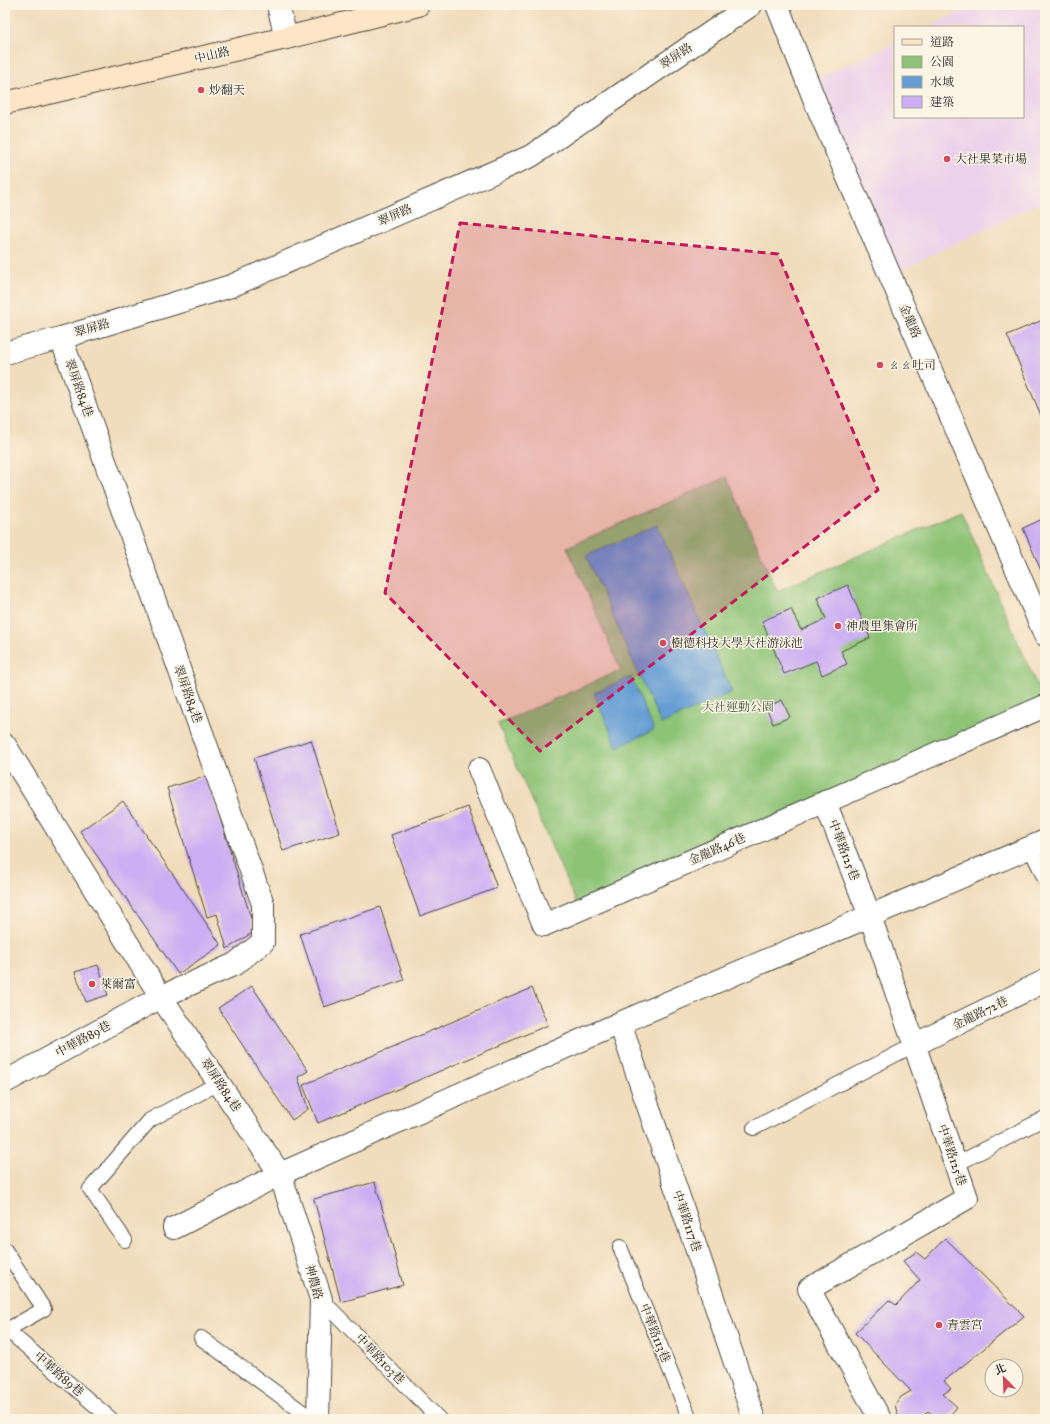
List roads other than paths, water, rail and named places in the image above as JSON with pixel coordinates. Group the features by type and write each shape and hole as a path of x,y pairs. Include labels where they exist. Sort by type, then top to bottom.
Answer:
{"main road":[{"name":"中山路","path":"5,103 286,38 418,5"}],"street":[{"path":"278,5 286,38"},
{"name":"翠屏路","path":"5,353 61,338 231,286 531,156 751,5"},
{"name":"金龍路","path":"777,5 817,106 1045,635"},
{"name":"翠屏路84巷","path":"61,338 263,904 263,942 235,964 161,997"},
{"name":"金龍路46巷","path":"479,769 544,925 1045,706"},
{"name":"翠屏路84巷","path":"5,745 161,997 280,1174"},
{"name":"中華路125巷","path":"825,802 870,916 967,1198 809,1289 880,1419"},
{"path":"174,1228 280,1174 620,1022 1038,844"},
{"name":"金龍路72巷","path":"914,1045 1045,981"},
{"name":"中華路89巷","path":"5,1082 161,997"},
{"name":"中華路117巷","path":"620,1022 754,1419"},
{"name":"神農路","path":"280,1174 321,1299 318,1419"}],"lane":[{"path":"1038,844 1045,879"},
{"path":"754,1128 914,1045"},
{"path":"125,1240 90,1189 150,1120 219,1083"},
{"path":"955,1164 1045,1118"},
{"name":"中華路113巷","path":"620,1247 690,1419"},
{"name":"中華路89巷","path":"5,1250 44,1309 6,1330 110,1419"},
{"name":"中華路103巷","path":"321,1299 439,1419"},
{"path":"201,1338 312,1419"}],"water":[{"path":"657,525 732,692 661,724 586,556"},
{"path":"631,677 654,730 617,747 594,693"}],"place":[{"name":"炒翻天","path":"201,90"},
{"name":"大社果菜市場","path":"947,159"},
{"name":"ㄠㄠ吐司","path":"880,365"},
{"name":"神農里集會所","path":"838,626"},
{"name":"樹德科技大學大社游泳池","path":"663,643"},
{"name":"萊爾富","path":"92,984"},
{"name":"青雲宮","path":"939,1325"}],"park label":[{"name":"大社運動公園","path":"738,707"}]}
